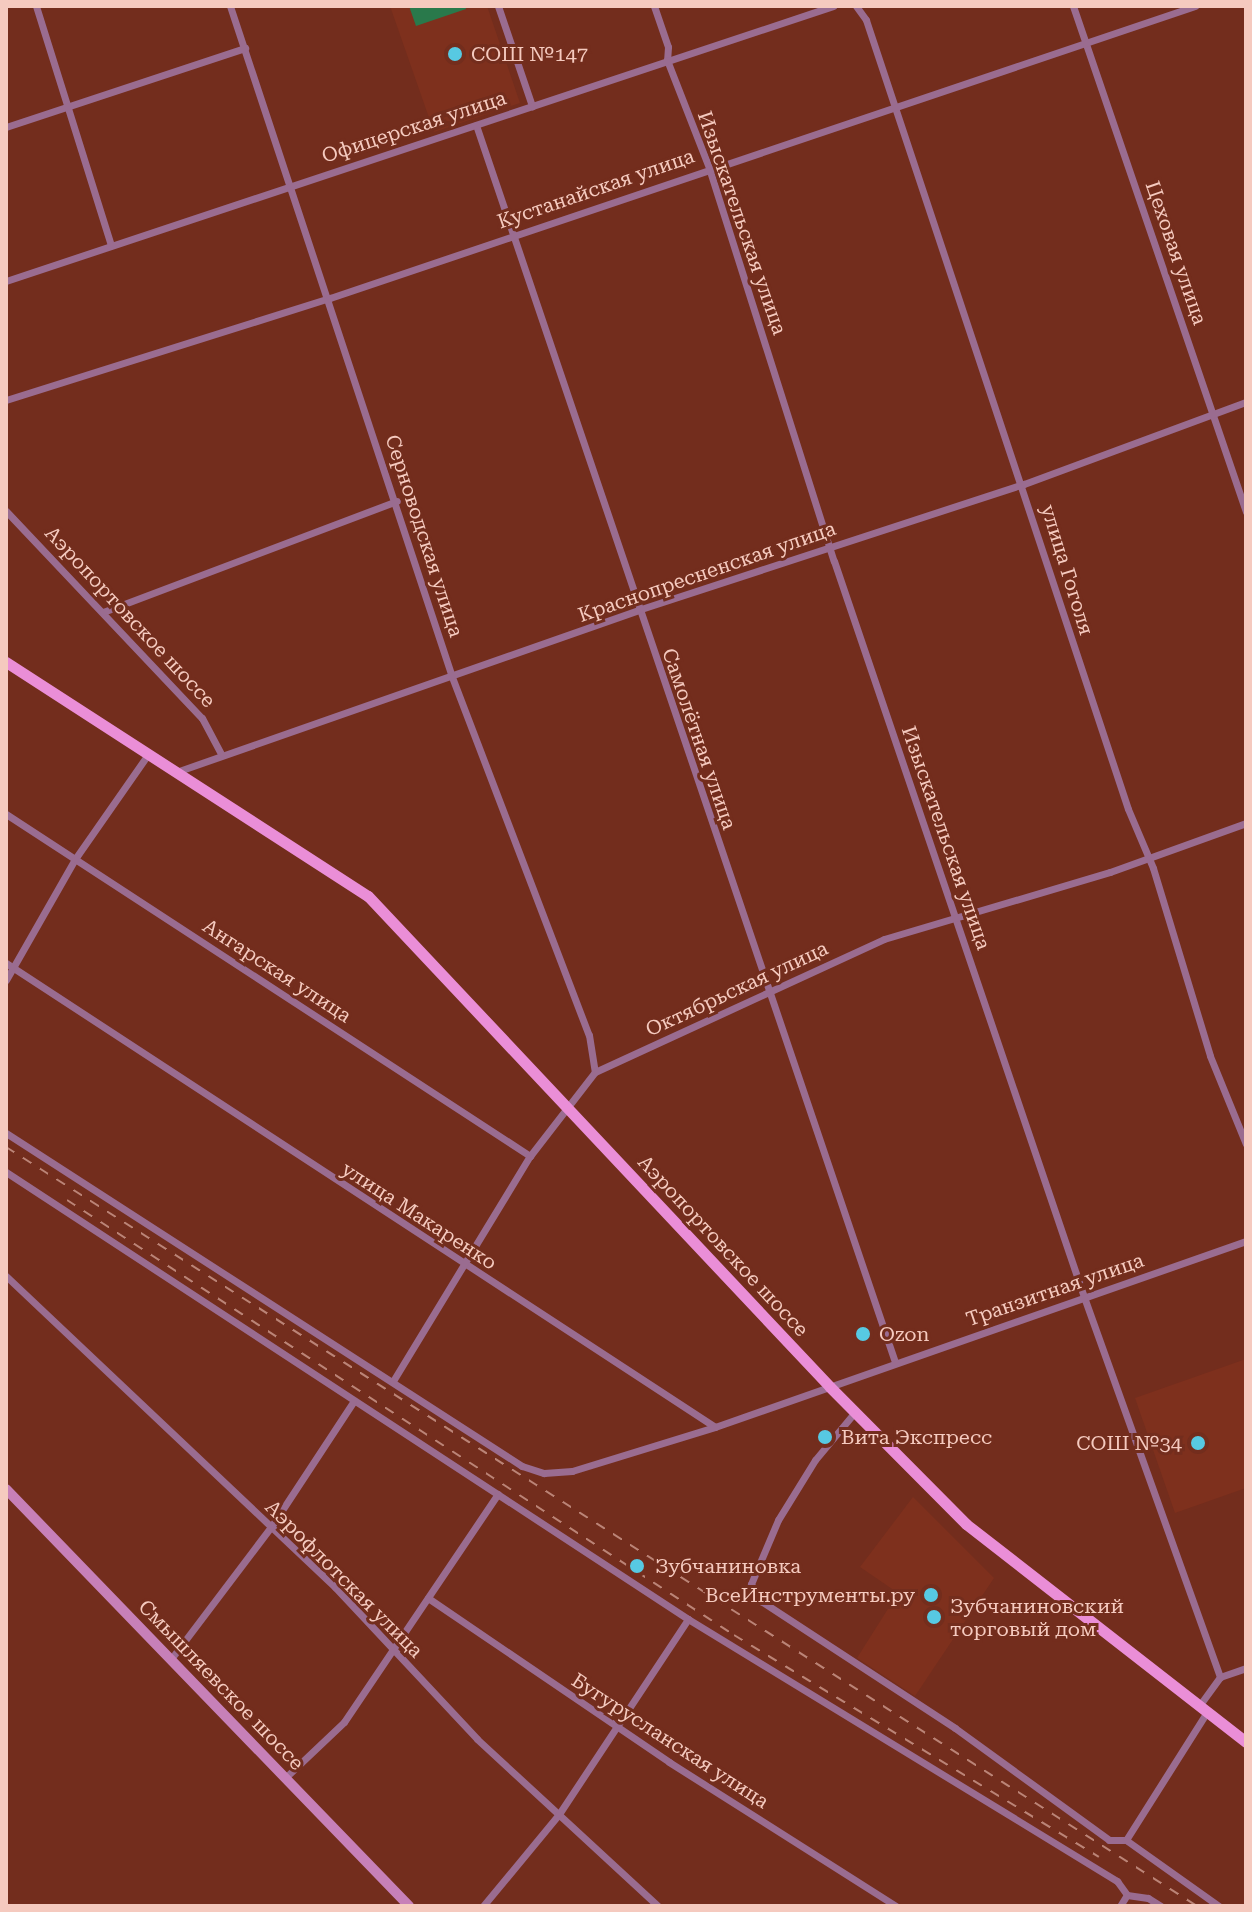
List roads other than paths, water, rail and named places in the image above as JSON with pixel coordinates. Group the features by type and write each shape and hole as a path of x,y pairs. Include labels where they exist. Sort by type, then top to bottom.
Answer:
{"main road":[{"name":"Аэропортовское шоссе","path":"6,662 368,896 830,1387 966,1524 1246,1742"}],"street":[{"path":"36,6 111,246"},
{"name":"Серноводская улица","path":"230,6 330,298 452,677 589,1035 595,1072"},
{"path":"498,6 532,106"},
{"name":"Изыскательская улица","path":"654,6 668,47 667,60 709,168 832,546 1084,1297 1220,1677"},
{"name":"Офицерская улица","path":"6,281 833,6"},
{"name":"улица Гоголя","path":"856,6 866,20 1024,484 1210,1056 1246,1144"},
{"name":"Цеховая улица","path":"1073,6 1246,512"},
{"name":"Кустанайская улица","path":"6,400 330,298 1195,6"},
{"path":"6,127 245,48"},
{"name":"Самолётная улица","path":"476,125 516,233 638,610 895,1362"},
{"name":"Краснопресненская улица","path":"179,771 221,753 452,677 638,610 1024,484 1246,402"},
{"path":"103,612 397,501"},
{"name":"Аэропортовское шоссе","path":"6,511 202,718 221,753"},
{"path":"6,980 10,965 75,859 149,753"},
{"name":"Ангарская улица","path":"6,814 530,1156"},
{"name":"Октябрьская улица","path":"393,1381 467,1265 530,1156 566,1104 595,1072 884,939 957,920 1246,823"},
{"name":"улица Макаренко","path":"10,965 715,1427"},
{"path":"6,1133 522,1466 544,1473 572,1471 715,1427 830,1387"},
{"path":"6,1172 216,1305 353,1402 688,1619 1117,1881 1127,1895 1148,1898 1161,1906"},
{"name":"Транзитная улица","path":"830,1387 1246,1241"},
{"name":"Аэрофлотская улица","path":"6,1276 271,1527 477,1739 658,1906"},
{"path":"171,1659 271,1527 353,1402"},
{"path":"855,1412 815,1460 778,1520 751,1584 761,1601 955,1728 1109,1840 1126,1840 1219,1906"},
{"name":"Смышляевское шоссе","path":"6,1489 409,1906"},
{"path":"286,1777 344,1722 498,1494"},
{"name":"Бугурусланская улица","path":"428,1598 614,1725 896,1906"},
{"path":"483,1906 559,1814 614,1725 688,1619"},
{"path":"1126,1840 1220,1677 1246,1668"},
{"path":"1120,1906 1127,1895"}],"railway":[{"path":"6,1147 1197,1906"},
{"path":"67,1200 734,1635 1099,1857"}],"place":[{"name":"СОШ №147","path":"455,54"},
{"name":"Ozon","path":"863,1334"},
{"name":"Вита Экспресс","path":"825,1437"},
{"name":"СОШ №34","path":"1198,1443"},
{"name":"Зубчаниновка","path":"637,1566"},
{"name":"ВсеИнструменты.ру","path":"931,1595"},
{"name":"Зубчаниновский торговый дом","path":"934,1617"}]}
